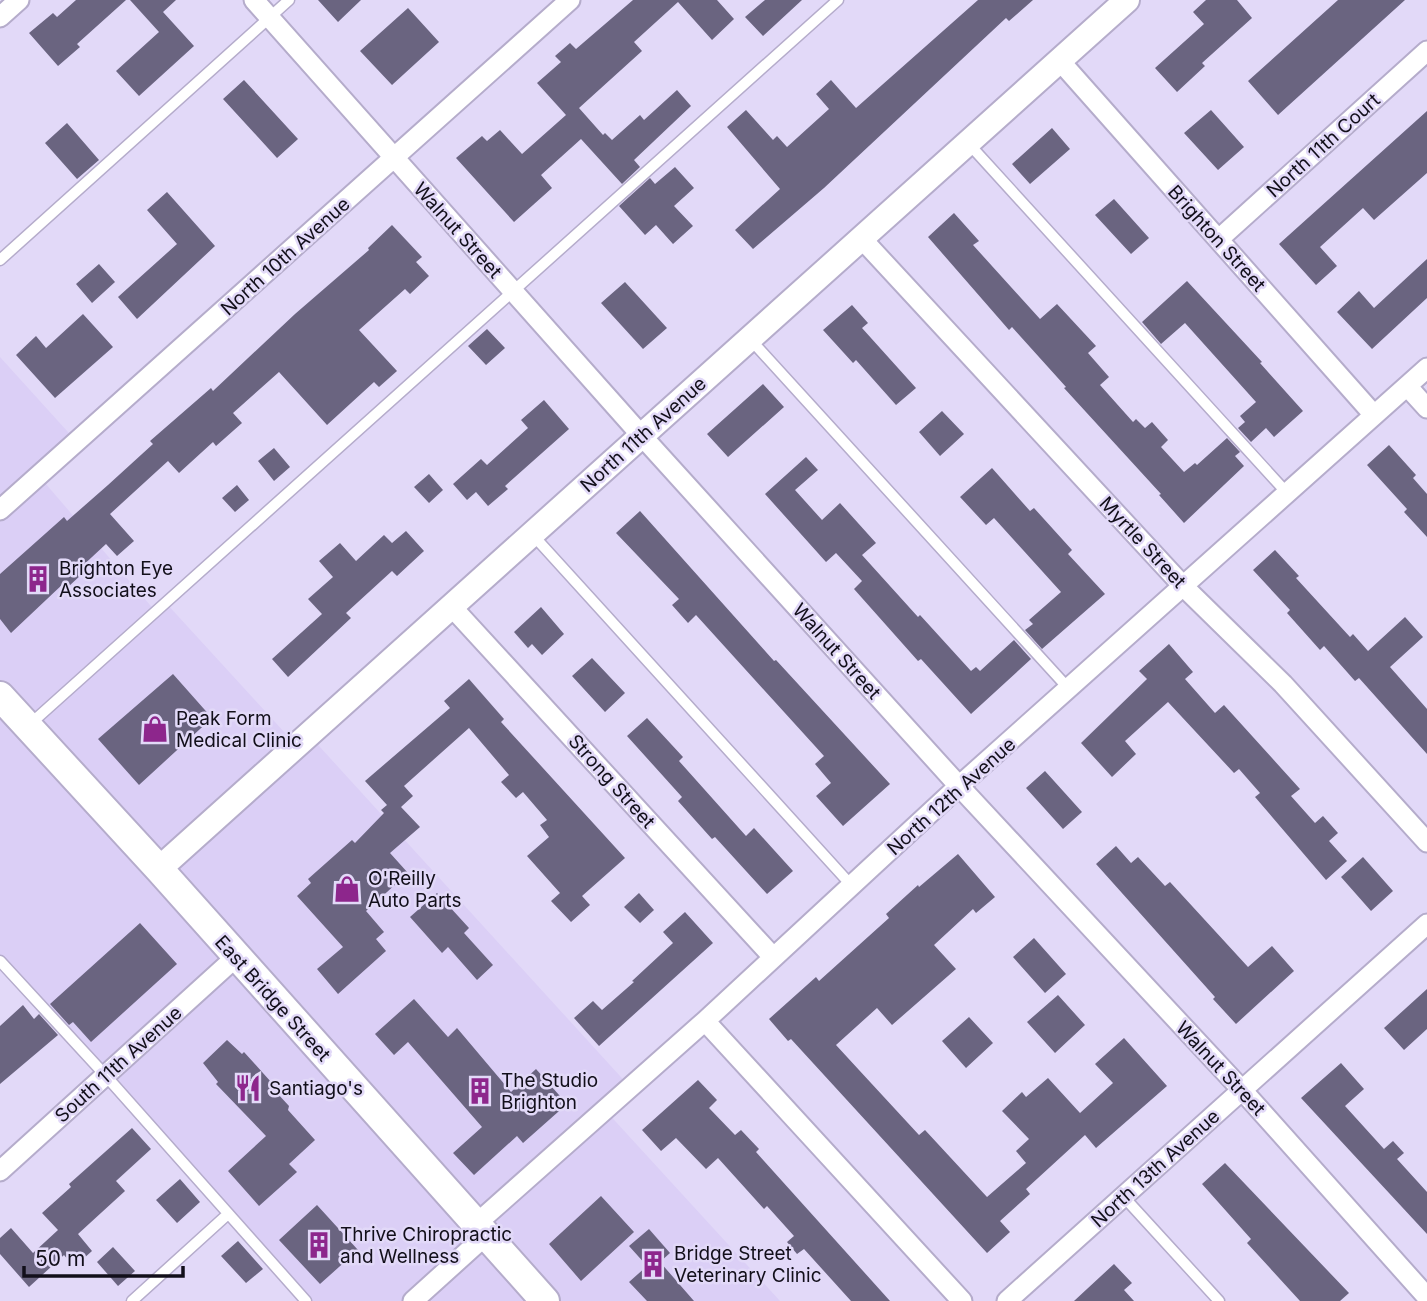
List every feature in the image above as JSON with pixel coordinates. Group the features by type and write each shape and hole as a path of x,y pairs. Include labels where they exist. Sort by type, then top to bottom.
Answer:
{"main road":[{"name":"East Bridge Street","path":"0,696 159,869 545,1301"}],"street":[{"path":"0,17 19,0"},
{"name":"Walnut Street","path":"254,0 641,435 959,786 1242,1090 1427,1297"},
{"name":"North 10th Avenue","path":"0,510 570,0"},
{"name":"North 11th Avenue","path":"159,869 1060,61 1113,5"},
{"name":"North 11th Court","path":"1219,239 1427,51"},
{"name":"Brighton Street","path":"1060,61 1374,415"},
{"name":"Myrtle Street","path":"862,239 1184,587 1283,684 1427,842"},
{"name":"North 12th Avenue","path":"413,1301 480,1230 773,957 959,786 1427,368"},
{"path":"1407,386 1427,408"},
{"name":"Strong Street","path":"452,606 773,957"},
{"name":"North 13th Avenue","path":"1007,1301 1427,924"},
{"name":"South 11th Avenue","path":"0,1171 236,957"},
{"path":"705,1021 962,1301"}],"lane":[{"path":"0,260 289,0"},
{"path":"28,726 838,0"},
{"path":"968,144 1287,493"},
{"path":"750,339 1069,689"},
{"path":"532,533 852,886"},
{"path":"0,961 306,1301"},
{"path":"1124,1196 1219,1301"},
{"path":"132,1301 228,1214"}],"shaded area":[{"path":"0,357 77,442 39,476 156,612 166,603 296,745 309,735 630,1087 605,1110 780,1301 306,1301 0,961"}],"building":[{"path":"76,0 126,0 77,44 80,47 58,66 29,33 53,13 57,17"},
{"path":"130,0 176,0 163,12 194,46 139,96 116,71 159,32"},
{"path":"318,0 361,0 338,22"},
{"path":"633,0 717,0 734,19 712,40 678,2 634,42 642,51 579,108 603,135 605,133 612,140 640,115 644,120 677,90 691,106 634,160 640,167 622,184 581,139 541,175 552,188 514,222 456,158 482,136 487,141 500,130 522,154 566,115 537,83 561,62 555,56 570,43 576,49"},
{"path":"765,0 802,0 763,36 745,17"},
{"path":"978,0 1033,0 1009,21 1006,18 824,188 753,249 735,230 780,189 727,127 746,110 773,140 777,136 787,147 829,109 816,94 831,80 856,108"},
{"path":"1206,0 1237,0 1252,18 1202,63 1205,66 1177,92 1155,68 1204,24 1193,12"},
{"path":"1338,0 1405,0 1278,115 1248,81"},
{"path":"408,8 439,42 392,85 360,51"},
{"path":"244,80 298,139 277,158 223,99"},
{"path":"1211,110 1244,147 1218,170 1184,133"},
{"path":"1427,111 1427,173 1374,220 1363,208 1320,247 1337,266 1316,285 1279,244"},
{"path":"67,123 99,160 77,179 45,143"},
{"path":"1052,128 1070,149 1030,184 1012,164"},
{"path":"675,167 694,188 674,206 693,226 673,244 656,225 645,235 619,206 650,178 655,184"},
{"path":"167,192 215,246 137,319 118,297 177,244 147,210"},
{"path":"1114,199 1149,238 1131,254 1095,215"},
{"path":"954,213 979,241 973,245 1040,319 1057,304 1096,346 1088,353 1109,377 1100,385 1133,422 1136,419 1145,428 1152,422 1168,440 1161,447 1184,472 1195,463 1197,465 1227,438 1240,452 1235,456 1244,466 1184,523 1064,388 1066,387 1012,327 1009,330 928,237"},
{"path":"392,225 422,257 416,262 429,276 410,294 405,289 359,330 397,371 379,387 374,382 327,425 279,372 233,413 242,423 216,446 213,442 179,473 168,461 110,514 134,541 117,556 106,544 78,570 82,574 68,587 64,583 11,633 0,619 0,574 64,517 67,521 108,485 153,444 150,441 211,388 213,391 295,314 369,250"},
{"path":"1427,259 1427,298 1372,349 1337,312 1359,291 1374,308"},
{"path":"99,264 115,282 92,303 76,284"},
{"path":"1187,281 1303,411 1274,437 1266,428 1251,442 1238,428 1245,422 1240,416 1256,402 1185,323 1161,344 1142,322"},
{"path":"625,282 667,328 643,349 601,303"},
{"path":"852,305 868,323 862,328 916,388 896,405 856,360 853,363 823,330"},
{"path":"83,314 113,347 55,398 16,355 36,336 46,348"},
{"path":"487,329 505,348 486,365 468,346"},
{"path":"763,384 784,407 728,457 707,434"},
{"path":"544,400 569,429 505,486 508,489 488,506 476,492 467,500 453,484 481,459 487,465 528,428 521,420"},
{"path":"942,411 964,434 940,456 919,432"},
{"path":"1389,445 1416,475 1413,478 1427,494 1427,537 1404,512 1407,509 1367,465"},
{"path":"274,448 290,467 274,481 258,461"},
{"path":"806,457 818,470 795,490 822,520 840,503 876,543 862,555 971,671 976,667 980,671 1014,640 1031,659 971,714 921,659 918,661 854,589 862,581 836,553 826,562 765,494"},
{"path":"992,468 1030,511 1034,508 1072,550 1068,554 1105,594 1042,649 1025,630 1033,624 1029,620 1061,592 994,518 986,525 960,497"},
{"path":"429,474 443,490 429,503 414,487"},
{"path":"237,485 249,500 235,512 222,498"},
{"path":"640,511 774,661 776,660 890,784 843,826 816,796 831,783 815,764 824,756 696,615 688,623 672,605 679,599 616,533"},
{"path":"406,531 424,551 397,576 392,571 346,613 351,618 288,677 272,659 322,614 308,599 333,577 319,561 340,543 356,561 384,535 392,543"},
{"path":"1275,550 1299,576 1296,578 1350,637 1353,634 1368,651 1405,617 1423,637 1390,667 1427,709 1427,754 1359,678 1355,681 1324,646 1320,650 1287,613 1290,610 1253,570"},
{"path":"541,607 564,634 542,655 532,644 528,648 514,632"},
{"path":"1169,644 1193,672 1185,679 1215,713 1224,705 1300,789 1291,796 1315,823 1323,816 1338,833 1329,841 1347,861 1326,880 1255,797 1260,793 1239,769 1234,773 1168,702 1125,741 1136,754 1112,777 1081,743 1147,679 1139,671"},
{"path":"592,658 625,693 605,712 572,676"},
{"name":"Peak Form Medical Clinic","path":"173,674 212,718 139,785 98,739"},
{"path":"469,679 504,719 501,722 625,858 582,896 590,905 571,922 551,901 560,893 527,856 549,837 540,825 547,820 523,792 516,798 501,782 509,775 469,728 404,786 413,796 401,807 420,827 390,853 408,873 366,911 384,932 376,939 386,951 338,994 317,969 343,947 297,896 311,883 308,879 352,840 355,843 384,813 381,810 387,805 365,781 450,708 444,701"},
{"path":"647,718 683,757 679,761 746,836 754,828 793,871 767,894 678,801 682,797 627,736"},
{"path":"1045,771 1082,812 1063,829 1026,788"},
{"path":"1116,846 1131,863 1138,857 1165,886 1170,882 1248,967 1272,946 1294,971 1236,1024 1096,864"},
{"path":"958,854 995,897 976,913 973,909 934,945 956,969 892,1025 877,1008 836,1045 919,1135 925,1130 987,1197 1026,1163 1016,1151 1029,1139 1002,1111 1022,1092 1026,1097 1048,1078 1080,1113 1113,1083 1095,1064 1124,1038 1167,1086 1096,1148 1085,1135 1026,1189 1030,1194 1000,1221 1010,1232 987,1253 791,1039 788,1041 769,1019 816,977 819,981 889,918 886,914"},
{"path":"1363,857 1393,891 1371,911 1341,877"},
{"path":"437,893 469,928 464,933 493,965 477,980 448,947 442,953 410,917"},
{"path":"639,893 654,910 640,923 624,907"},
{"path":"685,912 713,943 599,1046 574,1018 593,1001 602,1010 634,982 632,981 673,943 663,932"},
{"path":"140,923 177,964 91,1042 73,1022 69,1025 50,1004"},
{"path":"1034,938 1066,974 1045,993 1013,957"},
{"path":"1427,989 1427,1029 1404,1050 1384,1028"},
{"path":"1058,995 1085,1025 1055,1053 1027,1022"},
{"path":"414,999 448,1037 457,1028 511,1092 536,1069 567,1104 523,1143 517,1136 474,1175 453,1153 482,1127 408,1042 394,1055 375,1034"},
{"path":"23,1005 34,1019 39,1014 58,1035 0,1084 0,1026"},
{"path":"969,1017 993,1043 966,1068 942,1041"},
{"path":"227,1040 242,1054 244,1052 280,1092 277,1093 289,1106 288,1110 315,1140 289,1164 297,1172 259,1206 228,1171 266,1136 216,1084 218,1082 203,1063"},
{"path":"1341,1063 1364,1089 1345,1106 1384,1149 1393,1141 1404,1153 1397,1159 1427,1192 1427,1234 1301,1098"},
{"path":"698,1080 717,1100 709,1108 735,1135 741,1130 759,1149 756,1152 890,1301 851,1301 804,1249 797,1254 787,1242 794,1236 767,1206 764,1209 718,1158 706,1169 676,1138 661,1151 642,1130"},
{"path":"132,1128 151,1149 116,1181 125,1191 78,1234 92,1251 74,1267 64,1255 29,1287 0,1254 0,1238 11,1228 33,1253 58,1230 42,1213 71,1187 69,1184"},
{"path":"1225,1163 1349,1293 1340,1301 1300,1301 1247,1243 1251,1239 1202,1184"},
{"path":"180,1179 200,1202 177,1223 156,1200"},
{"path":"601,1196 634,1232 581,1281 549,1244"},
{"name":"Thrive Chiropractic and Wellness","path":"317,1205 358,1250 320,1284 279,1240"},
{"name":"Bridge Street Veterinary Clinic","path":"649,1229 670,1253 660,1262 694,1301 647,1301 629,1282 647,1266 629,1246"},
{"path":"238,1241 263,1269 246,1283 221,1256"},
{"path":"113,1247 135,1271 118,1286 97,1262"},
{"path":"1114,1264 1132,1283 1124,1290 1134,1301 1074,1301"}],"place":[{"name":"Brighton Eye Associates","path":"38,579"},
{"name":"Peak Form Medical Clinic","path":"155,729"},
{"name":"O'Reilly Auto Parts","path":"347,889"},
{"name":"Santiago's","path":"248,1088"},
{"name":"The Studio Brighton","path":"480,1091"},
{"name":"Thrive Chiropractic and Wellness","path":"319,1245"},
{"name":"Bridge Street Veterinary Clinic","path":"653,1264"}]}
